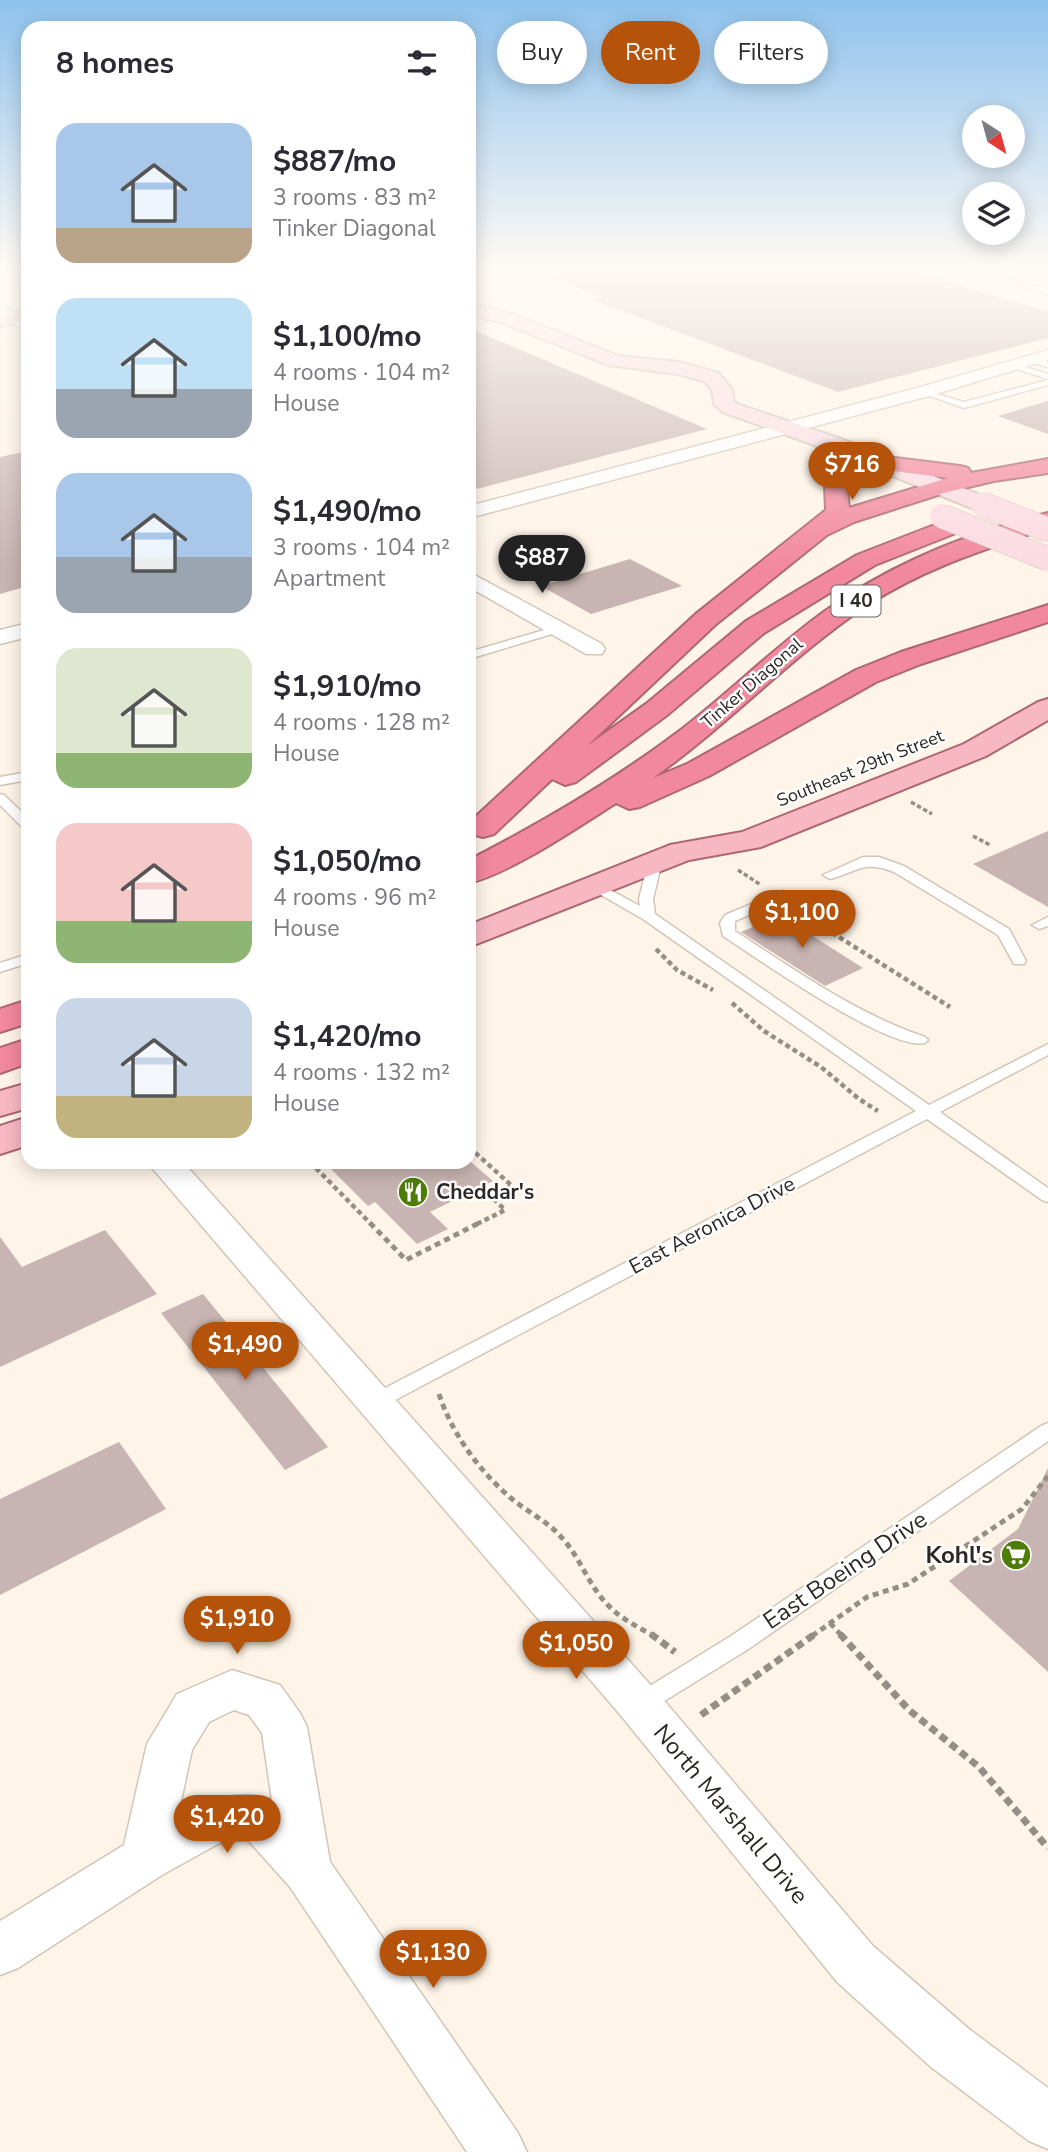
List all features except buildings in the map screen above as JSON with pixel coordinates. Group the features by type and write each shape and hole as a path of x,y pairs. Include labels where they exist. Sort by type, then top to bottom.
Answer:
{"highway":[{"path":"879,463 939,471 994,474"},
{"path":"476,830 706,619 838,512 836,484 822,466"},
{"path":"819,530 846,517 940,486 1048,466"},
{"name":"Tinker Diagonal","path":"476,830 531,799 622,737 755,627 866,560 940,529 1042,510"},
{"name":"Tinker Diagonal","path":"476,870 583,812 670,752 783,655 852,603 887,582 1042,510"},
{"path":"521,847 698,770 866,676 911,658 1048,613"},
{"path":"0,1021 21,1014"},
{"path":"0,1061 21,1053"}],"main road":[{"name":"Southeast 29th Street","path":"476,934 668,857 750,840 975,750 1048,707"},
{"path":"0,1104 21,1097"},
{"path":"0,1141 21,1133"}],"street":[{"path":"638,369 690,380 698,384 705,403 792,453 1048,559"},
{"path":"684,369 710,377 722,389 724,404 750,417 940,486 1048,530"},
{"path":"476,510 923,392 993,369"},
{"path":"476,582 594,649"},
{"path":"0,637 21,632"},
{"name":"North Marshall Drive","path":"170,1169 639,1704 855,1964 950,2048 1048,2122"},
{"path":"145,1859 170,1744 193,1708 233,1690 264,1699 284,1727 307,1870"},
{"path":"0,1950 145,1859 199,1829 224,1819 259,1817 307,1870 499,2152"}],"lane":[{"path":"1024,369 1048,379"},
{"path":"923,392 964,405 1048,379"},
{"path":"476,654 558,629"},
{"path":"0,781 21,777"},
{"path":"0,798 21,818"},
{"path":"648,916 646,899 668,857"},
{"path":"830,875 863,861 879,861 899,869 1004,932 1019,961"},
{"path":"594,887 648,916 1048,1196"},
{"path":"781,896 730,918 727,923 729,933 849,1012 920,1040"},
{"path":"0,968 21,960"},
{"name":"East Aeronica Drive","path":"375,1402 1048,1049"},
{"name":"East Boeing Drive","path":"639,1704 739,1643 1048,1431"}],"path":[{"path":"904,798 932,814"},
{"path":"973,836 990,845"},
{"path":"738,870 950,1007"},
{"path":"814,921 827,901"},
{"path":"317,1169 406,1260 505,1210 491,1196 512,1186 476,1153"},
{"path":"439,1394 444,1413 463,1443 511,1498 557,1532 592,1586 612,1609 675,1651"},
{"path":"701,1715 867,1597 908,1584 1022,1508 1048,1476"},
{"path":"830,1623 909,1710 979,1767 1048,1848"},
{"path":"712,1692 721,1702"}],"place":[{"name":"Cheddar's","path":"413,1192"},
{"name":"Kohl's","path":"1016,1555"}]}
